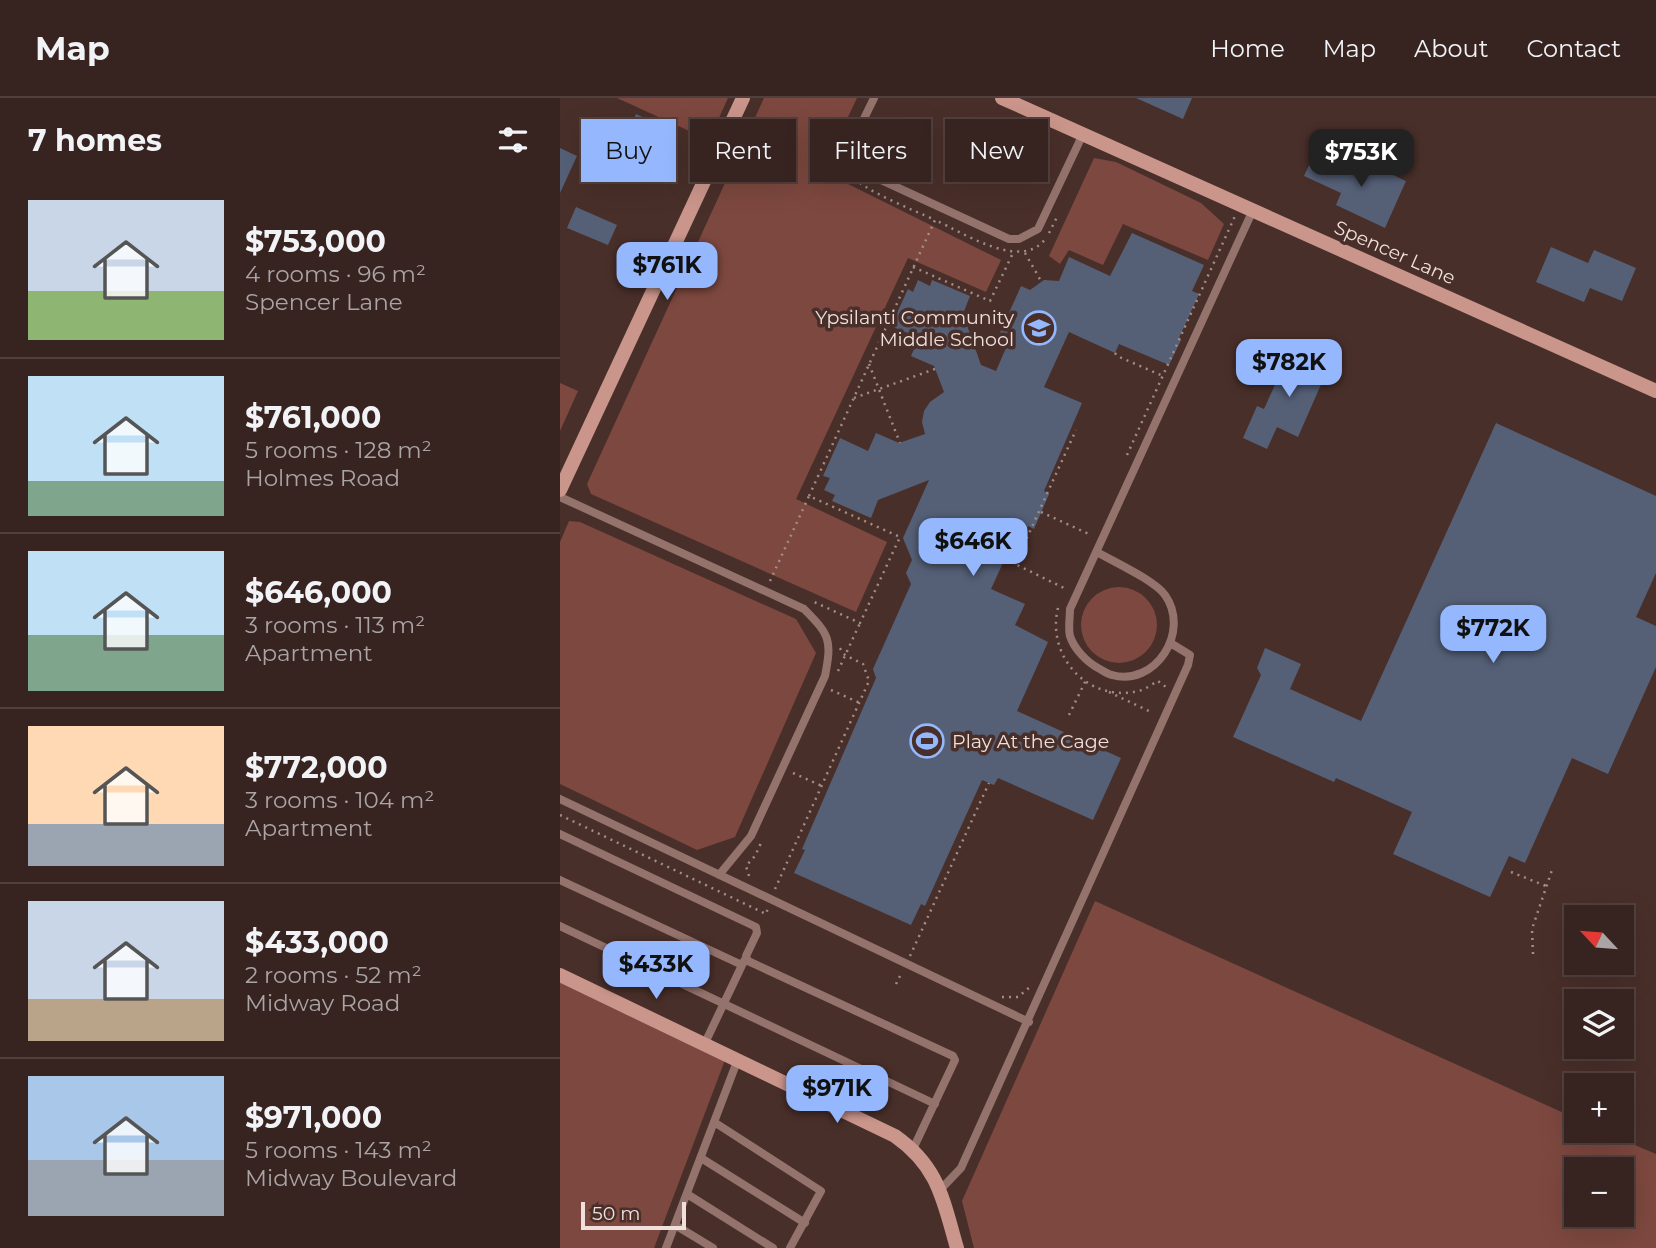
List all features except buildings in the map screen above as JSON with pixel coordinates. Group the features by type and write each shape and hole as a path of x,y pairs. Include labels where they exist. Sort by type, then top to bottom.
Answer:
{"street":[{"path":"560,491 743,98"},
{"name":"Spencer Lane","path":"1002,98 1656,391"},
{"path":"560,975 877,1125 913,1149 929,1169 940,1190 957,1248"}],"lane":[{"path":"874,98 854,144 859,165 866,173 1000,236 1019,239 1038,229 1083,134"},
{"path":"1097,552 1146,580 1165,595 1174,619 1172,644 1154,666 1131,676 1112,675 1086,662 1070,636 1070,609 1247,207"},
{"path":"560,497 804,609 823,628 830,648 825,676 751,836 719,875"},
{"path":"940,1190 961,1168 1188,665 1190,654 1172,644"},
{"path":"560,799 1029,1022"},
{"path":"560,834 756,927 757,933 705,1043"},
{"path":"560,880 742,965"},
{"path":"560,926 935,1104"},
{"path":"746,956 748,961 953,1056 955,1060 913,1149"},
{"path":"666,1248 738,1059"},
{"path":"714,1122 821,1191 790,1248"},
{"path":"701,1158 805,1223"},
{"path":"687,1194 774,1248"},
{"path":"676,1225 713,1248"}],"path":[{"path":"769,582 935,220 1008,252 1025,253 1040,246 1052,229 1062,206"},
{"path":"1122,466 1163,376 1247,207"},
{"path":"913,267 990,301 1013,252"},
{"path":"1025,253 1041,281"},
{"path":"1115,353 1163,376"},
{"path":"869,364 900,443"},
{"path":"854,398 935,369"},
{"path":"1015,564 1076,430"},
{"path":"809,496 900,537 835,678"},
{"path":"1041,512 1091,535"},
{"path":"1005,559 1066,589"},
{"path":"1062,600 1057,610 1055,634 1061,656 1075,673 1086,680 1156,715"},
{"path":"812,601 860,623"},
{"path":"1069,715 1086,680"},
{"path":"1102,688 1118,693 1140,691 1158,681 1164,684 1167,690"},
{"path":"830,690 860,703"},
{"path":"793,772 822,786"},
{"path":"896,984 989,783"},
{"path":"750,877 746,866 755,856 766,832"},
{"path":"1534,954 1532,929 1553,867"},
{"path":"1511,872 1546,886"},
{"path":"1002,997 1018,997 1034,983"}],"shaded area":[{"path":"617,98 728,98 718,119 690,119 690,131 676,125 676,119 663,119"},
{"path":"764,98 857,98 847,119 810,119 810,182 844,182 1001,260 986,292 908,258 796,499 887,542 856,612 591,494 587,484 725,182 796,182 796,119 754,119"},
{"path":"1094,158 1116,162 1201,203 1224,224 1208,260 1123,224 1103,265 1069,250 1060,264 1049,256"},
{"path":"560,383 578,391 560,431"},
{"path":"569,521 580,522 796,619 816,653 735,837 697,850 560,784 560,542"},
{"path":"1119,587 1134,590 1146,598 1154,610 1157,625 1154,640 1146,652 1134,660 1119,663 1104,660 1092,652 1084,640 1081,625 1084,610 1092,598 1104,590"},
{"path":"1095,901 1564,1113 1564,1143 1630,1143 1656,1154 1656,1248 974,1248 962,1201"},
{"path":"560,982 725,1060 654,1248 560,1248"}],"place":[{"name":"Ypsilanti Community Middle School","path":"1039,328"},
{"name":"Play At the Cage","path":"927,741"}]}
